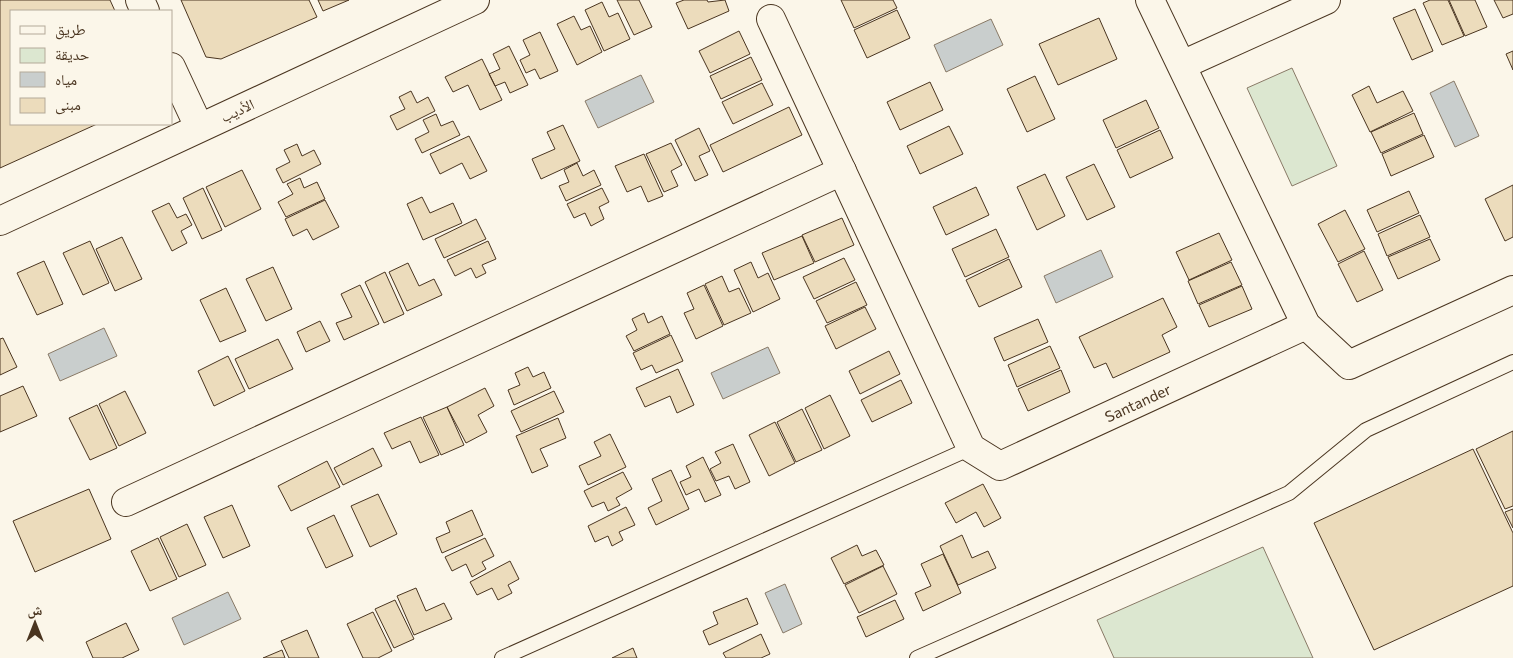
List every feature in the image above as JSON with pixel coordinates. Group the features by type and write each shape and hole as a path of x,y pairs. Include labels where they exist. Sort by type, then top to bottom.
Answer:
{"street":[{"name":"الأديب","path":"0,221 475,0"},
{"path":"1150,0 1306,325 1349,365 1513,290"},
{"path":"1182,65 1326,0"},
{"path":"771,19 971,448"},
{"path":"172,69 200,127"},
{"path":"126,502 842,171"},
{"name":"Santander","path":"971,448 1000,466 1306,325"}],"lane":[{"path":"917,658 1289,492 1366,430 1513,362"},
{"path":"502,658 971,448"}],"green space":[{"path":"1292,68 1337,166 1292,186 1247,88"},
{"path":"1263,547 1313,658 1114,658 1097,620"}],"water":[{"path":"991,19 1003,45 946,72 934,45"},
{"path":"641,75 654,102 598,128 585,101"},
{"path":"1454,81 1479,136 1455,147 1430,93"},
{"path":"1101,250 1113,277 1056,303 1044,276"},
{"path":"104,328 117,356 60,381 48,354"},
{"path":"768,347 780,373 723,399 711,373"},
{"path":"785,584 802,624 783,633 765,593"},
{"path":"228,592 241,619 184,645 172,618"}],"building":[{"path":"0,0 110,0 115,10 10,10 10,125 95,125 0,168"},
{"path":"181,0 309,0 317,17 221,59 206,57"},
{"path":"318,0 349,0 323,11"},
{"path":"617,0 639,0 652,27 634,35"},
{"path":"684,0 707,0 708,2 725,0 729,11 688,29 676,3"},
{"path":"841,0 893,0 897,8 854,28"},
{"path":"1430,0 1448,0 1464,36 1442,45 1423,3"},
{"path":"1449,0 1475,0 1487,27 1465,36"},
{"path":"1494,0 1513,0 1513,14 1503,18"},
{"path":"602,2 609,17 618,13 630,39 604,51 585,10"},
{"path":"1415,9 1433,51 1412,60 1393,18"},
{"path":"897,10 910,38 867,58 854,30"},
{"path":"574,16 581,30 590,26 602,52 577,65 557,24"},
{"path":"1099,18 1117,59 1058,85 1039,44"},
{"path":"739,31 750,54 710,73 699,51"},
{"path":"540,32 558,71 540,79 535,69 526,73 520,60 530,55 523,40"},
{"path":"509,46 528,85 510,93 505,82 495,86 489,74 500,69 493,54"},
{"path":"1513,51 1513,70 1506,54"},
{"path":"751,57 762,80 721,99 710,76"},
{"path":"482,59 502,100 480,110 468,85 453,92 445,77"},
{"path":"1035,76 1055,119 1027,132 1007,89"},
{"path":"930,82 943,110 900,130 887,102"},
{"path":"762,83 773,105 733,124 722,102"},
{"path":"1369,86 1377,103 1403,91 1413,111 1370,132 1352,95"},
{"path":"411,91 417,103 428,97 435,111 397,130 390,116 405,109 399,97"},
{"path":"1146,100 1159,128 1116,148 1103,120"},
{"path":"789,107 802,135 723,172 710,145"},
{"path":"1414,113 1423,134 1381,153 1371,132"},
{"path":"436,114 441,126 453,121 460,135 422,153 415,139 429,132 423,120"},
{"path":"563,125 580,161 541,179 532,159 555,149 547,132"},
{"path":"949,126 963,154 920,174 907,146"},
{"path":"699,128 710,151 699,156 708,175 695,181 675,140"},
{"path":"1160,130 1173,158 1130,178 1117,150"},
{"path":"1424,135 1434,157 1391,176 1382,154"},
{"path":"469,136 487,171 470,179 462,163 440,174 430,154"},
{"path":"671,143 682,165 671,171 678,186 664,192 646,154"},
{"path":"297,144 302,156 314,150 321,164 283,183 276,169 290,162 284,150"},
{"path":"644,154 663,196 648,202 641,186 627,192 615,166"},
{"path":"577,163 583,176 594,170 601,185 566,201 559,186 569,182 564,170"},
{"path":"1094,164 1115,207 1087,220 1066,177"},
{"path":"242,170 261,209 225,227 206,187"},
{"path":"1045,174 1065,216 1037,230 1017,187"},
{"path":"300,178 304,188 317,182 325,199 286,217 278,202 293,194 287,184"},
{"path":"1513,185 1513,237 1505,241 1485,199"},
{"path":"976,187 989,215 946,235 933,207"},
{"path":"203,188 222,230 202,239 183,198"},
{"path":"602,188 609,202 599,207 604,219 591,226 585,213 574,218 567,204"},
{"path":"1409,191 1419,213 1377,232 1367,210"},
{"path":"422,197 430,213 453,203 462,223 423,240 407,204"},
{"path":"325,200 339,227 313,240 307,229 293,236 285,219"},
{"path":"169,203 177,218 186,214 192,225 181,231 187,243 172,251 152,211"},
{"path":"1345,210 1365,249 1338,262 1318,224"},
{"path":"1420,215 1430,237 1387,256 1378,234"},
{"path":"842,218 854,245 815,262 802,235"},
{"path":"476,219 486,239 444,258 435,239"},
{"path":"996,229 1009,257 965,277 952,249"},
{"path":"1219,233 1232,260 1189,280 1176,252"},
{"path":"802,236 814,263 774,280 762,253"},
{"path":"122,237 142,279 115,291 96,249"},
{"path":"1430,239 1440,260 1398,279 1388,257"},
{"path":"90,241 109,283 83,295 63,253"},
{"path":"488,241 496,259 482,265 486,273 476,278 471,268 455,276 447,260"},
{"path":"1364,251 1383,290 1357,302 1338,264"},
{"path":"844,258 855,280 814,299 803,277"},
{"path":"1009,259 1022,287 979,307 966,280"},
{"path":"44,261 63,304 37,315 17,273"},
{"path":"751,262 758,278 768,273 780,299 753,312 734,270"},
{"path":"1231,262 1242,285 1198,304 1188,281"},
{"path":"408,263 419,286 434,279 442,295 407,311 389,272"},
{"path":"273,267 292,309 266,321 246,279"},
{"path":"385,272 404,314 384,323 365,282"},
{"path":"722,276 729,292 739,288 751,313 724,325 705,284"},
{"path":"856,282 867,305 827,323 816,301"},
{"path":"360,285 379,324 344,340 336,323 352,317 341,294"},
{"path":"704,285 723,326 696,339 684,313 694,309 687,293"},
{"path":"1242,286 1252,309 1209,327 1199,305"},
{"path":"226,288 246,331 220,342 200,300"},
{"path":"1163,298 1177,327 1162,335 1170,352 1113,378 1106,363 1094,368 1079,337"},
{"path":"865,307 876,329 836,349 825,326"},
{"path":"644,313 648,323 662,316 670,334 634,351 626,336 637,330 632,319"},
{"path":"1038,319 1048,342 1004,361 994,338"},
{"path":"320,321 330,341 306,352 297,332"},
{"path":"671,335 683,361 656,373 652,365 641,370 633,353"},
{"path":"3,338 17,367 0,375 0,339"},
{"path":"278,339 293,369 249,389 235,359"},
{"path":"1050,346 1060,368 1017,387 1008,365"},
{"path":"889,351 900,374 860,394 849,371"},
{"path":"228,356 245,391 214,406 198,371"},
{"path":"528,367 533,377 544,372 551,388 514,405 508,390 520,385 515,373"},
{"path":"678,369 694,405 677,413 670,396 645,407 636,388"},
{"path":"1061,370 1070,392 1028,411 1018,389"},
{"path":"901,380 912,403 872,422 861,400"},
{"path":"23,386 37,416 0,432 0,396"},
{"path":"485,388 494,406 478,415 487,432 466,443 447,407"},
{"path":"125,391 146,433 119,446 99,404"},
{"path":"554,391 564,412 521,432 511,411"},
{"path":"830,395 850,436 824,449 805,408"},
{"path":"97,405 117,448 90,460 69,418"},
{"path":"447,407 464,445 441,455 423,417"},
{"path":"802,409 822,450 796,462 777,422"},
{"path":"421,417 439,455 420,463 410,441 392,449 384,433"},
{"path":"558,418 566,438 540,449 548,466 532,473 516,436"},
{"path":"775,422 795,463 769,476 749,435"},
{"path":"1513,431 1513,506 1505,509 1476,449"},
{"path":"610,434 626,467 588,485 579,466 601,456 594,442"},
{"path":"733,444 750,482 735,489 729,476 716,481 710,469 721,463 715,452"},
{"path":"373,448 382,466 343,485 334,468"},
{"path":"1473,449 1513,533 1513,586 1374,650 1314,523"},
{"path":"703,457 721,495 705,502 699,489 686,495 680,482 691,477 686,466"},
{"path":"327,461 340,487 291,511 278,486"},
{"path":"671,470 689,509 656,525 648,508 662,501 652,479"},
{"path":"623,472 632,489 616,498 620,505 608,511 604,502 592,507 584,491"},
{"path":"983,484 1001,518 984,527 976,512 956,523 945,503"},
{"path":"89,489 111,539 35,572 13,521"},
{"path":"378,494 397,534 370,547 351,506"},
{"path":"232,505 250,546 223,558 204,517"},
{"path":"626,507 635,525 619,532 623,540 612,546 608,536 595,542 588,526"},
{"path":"1513,509 1513,528 1505,512"},
{"path":"472,510 483,535 442,553 436,538 450,532 446,522"},
{"path":"334,515 353,556 326,568 307,528"},
{"path":"187,524 206,565 179,577 160,537"},
{"path":"962,535 972,558 988,551 996,568 958,585 940,546"},
{"path":"158,538 177,579 150,591 131,551"},
{"path":"485,538 494,556 482,562 486,569 472,577 466,564 452,571 445,557"},
{"path":"857,545 862,556 876,550 884,565 844,584 831,558"},
{"path":"943,554 961,593 923,611 915,593 931,586 921,564"},
{"path":"510,561 519,579 508,585 512,593 498,600 492,588 477,595 470,582"},
{"path":"883,566 897,594 859,613 845,585"},
{"path":"416,588 426,611 444,603 452,619 414,635 397,596"},
{"path":"747,598 758,624 709,645 703,631 718,624 713,612"},
{"path":"395,600 414,639 394,648 375,609"},
{"path":"895,600 904,619 866,637 857,617"},
{"path":"373,612 392,651 378,658 363,658 347,624"},
{"path":"126,623 139,650 122,658 93,658 86,642"},
{"path":"307,630 319,658 289,658 281,641"},
{"path":"761,634 770,654 761,658 726,658 723,653"},
{"path":"633,648 637,658 612,658"},
{"path":"282,650 285,658 263,658"}]}
